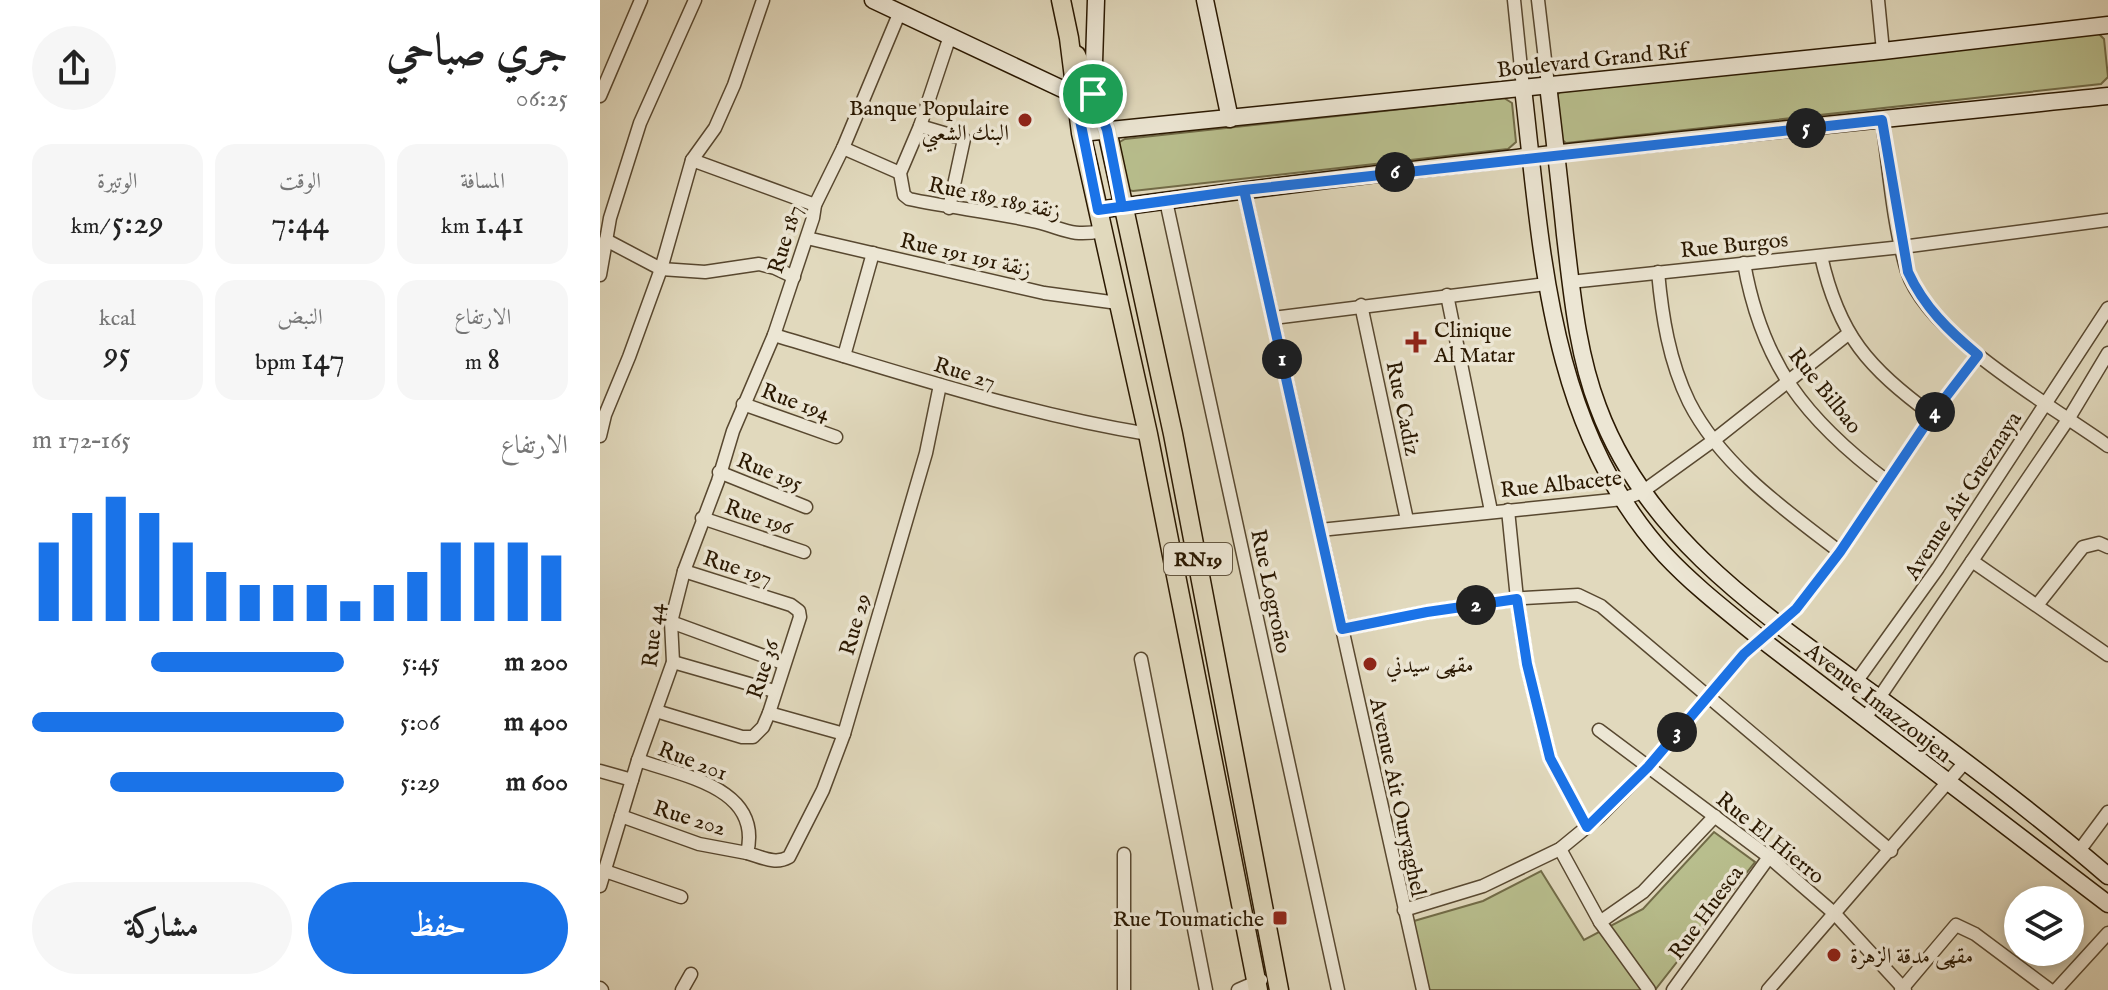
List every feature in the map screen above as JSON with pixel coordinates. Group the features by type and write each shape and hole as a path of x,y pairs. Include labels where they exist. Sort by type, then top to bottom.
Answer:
{"main road":[{"name":"RN19","path":"1061,0 1084,94 1107,130 1173,434 1278,984"},
{"name":"RN19","path":"1084,94 1081,133 1148,434 1257,985"}],"street":[{"path":"600,96 641,0"},
{"path":"600,275 613,206 640,123 695,0"},
{"path":"600,436 605,415 661,269 692,160 715,128 734,85 763,0"},
{"path":"878,1 899,14 1084,94 1096,0"},
{"path":"1205,0 1230,119"},
{"path":"1514,0 1523,88"},
{"path":"1538,0 1548,85"},
{"path":"1878,0 1883,51"},
{"name":"Rue 187","path":"719,476 743,404 774,335 815,205 843,148 899,14"},
{"name":"Boulevard Grand Rif","path":"1081,133 2108,25"},
{"name":"Rue 189 زنقة 189","path":"950,36 920,126 900,173 902,191 909,199 1039,223 1073,234 1102,231"},
{"name":"Avenue Imazzoujen","path":"1548,85 1570,282 1585,368 1617,451 1642,492 1681,540 1725,582 1965,762 2108,876"},
{"name":"Avenue Imazzoujen","path":"1523,88 1554,330 1579,414 1623,499 1664,554 1705,593 2108,904"},
{"path":"1098,210 1557,154 2108,96"},
{"path":"1882,120 1902,247 1917,292 1951,333 1978,355 2108,446"},
{"path":"920,126 964,139 949,208"},
{"path":"843,148 900,173"},
{"path":"692,160 815,205"},
{"name":"Avenue Ait Ouryaghel","path":"1244,190 1423,990"},
{"name":"Rue Logroño","path":"1166,201 1338,990"},
{"name":"Rue Burgos","path":"1570,282 1902,247 2108,220"},
{"name":"Rue 191 زنقة 191","path":"807,238 1044,293 1118,303"},
{"path":"606,240 661,269 705,272 759,264 794,277"},
{"path":"844,356 873,253"},
{"path":"1821,256 1831,295 1848,334 1887,380 1932,415"},
{"name":"Rue Bilbao","path":"1744,263 1756,321 1788,382 1830,434 1887,481"},
{"path":"1658,272 1667,338 1691,405 1714,440 1738,468 1840,552"},
{"path":"1273,318 1546,284"},
{"path":"1447,295 1491,511"},
{"name":"Rue Cadiz","path":"1361,305 1407,520"},
{"name":"Avenue Ait Gueznaya","path":"1843,700 1938,568 2108,308"},
{"name":"Rue Albacete","path":"1320,530 1623,499 1642,492 1714,440 1848,334"},
{"name":"Rue 27","path":"774,335 1043,414 1148,434"},
{"name":"Avenue Ait Gueznaya","path":"1866,717 2069,418 2108,353"},
{"path":"1404,910 1483,886 1560,849 1587,827 1648,767 1705,696 1744,654 1796,609 1840,552 1932,415 1978,355"},
{"name":"Rue 29","path":"747,853 781,862 789,857 834,764 926,453 940,385"},
{"name":"Rue 194","path":"743,404 836,437"},
{"name":"Rue 195","path":"719,476 806,507"},
{"name":"Rue 44","path":"602,879 638,760 673,662 671,622 684,571 719,476"},
{"path":"1508,510 1527,664 1550,758 1587,827"},
{"name":"Rue 196","path":"702,518 804,552"},
{"path":"2038,604 2083,547 2099,543 2108,547"},
{"path":"1972,561 2108,655"},
{"name":"Rue 197","path":"684,571 781,602"},
{"path":"1342,629 1517,599 1578,595 1592,599 1891,851"},
{"name":"Rue 36","path":"656,711 753,737 763,727 769,713 800,617 796,608 781,602"},
{"path":"671,622 783,663"},
{"path":"1141,659 1206,990"},
{"path":"673,662 774,691"},
{"path":"769,713 844,734"},
{"name":"Rue El Hierro","path":"1599,730 1769,857 1835,914 1903,989"},
{"name":"Rue 201","path":"638,760 728,795 745,813 750,841 747,853"},
{"path":"1768,990 1965,762"},
{"path":"600,771 632,780"},
{"path":"2079,851 2108,812"},
{"name":"Rue 202","path":"621,816 699,844 747,853"},
{"path":"1600,922 1643,892 1715,816"},
{"path":"1560,849 1600,922 1649,990"},
{"path":"1124,854 1124,990"},
{"name":"Rue Huesca","path":"1673,990 1769,857"},
{"path":"602,879 681,897"},
{"path":"1903,989 1953,927 1960,925 2053,990 2108,933"},
{"path":"682,990 691,974"},
{"path":"1238,990 1278,984"}],"green space":[{"path":"2098,33 2104,39 2108,77 2101,84 1566,143 1560,138 1557,95 1560,92"},
{"path":"1504,98 1512,103 1516,142 1508,149 1133,191 1128,190 1116,144 1125,139"},
{"path":"1714,832 1755,862 1655,990 1421,990 1407,923 1483,901 1541,871 1584,940 1643,909"}],"place":[{"name":"Banque Populaire البنك الشعبي","path":"1025,120"},
{"name":"Clinique Al Matar","path":"1416,342"},
{"name":"مقهى سيدني","path":"1370,664"},
{"name":"Rue Toumatiche","path":"1280,918"},
{"name":"مقهى مدقة الزهرة","path":"1834,955"}],"route":[{"path":"1093,94 1075,95 1098,210 1244,190 1531,157 1882,120 1908,272 1917,292 1933,314 1978,355 1932,415 1840,552 1796,609 1744,654 1705,696 1648,767 1587,827 1550,758 1527,664 1517,599 1342,629 1244,190 1122,207 1107,130 1093,94"}]}
